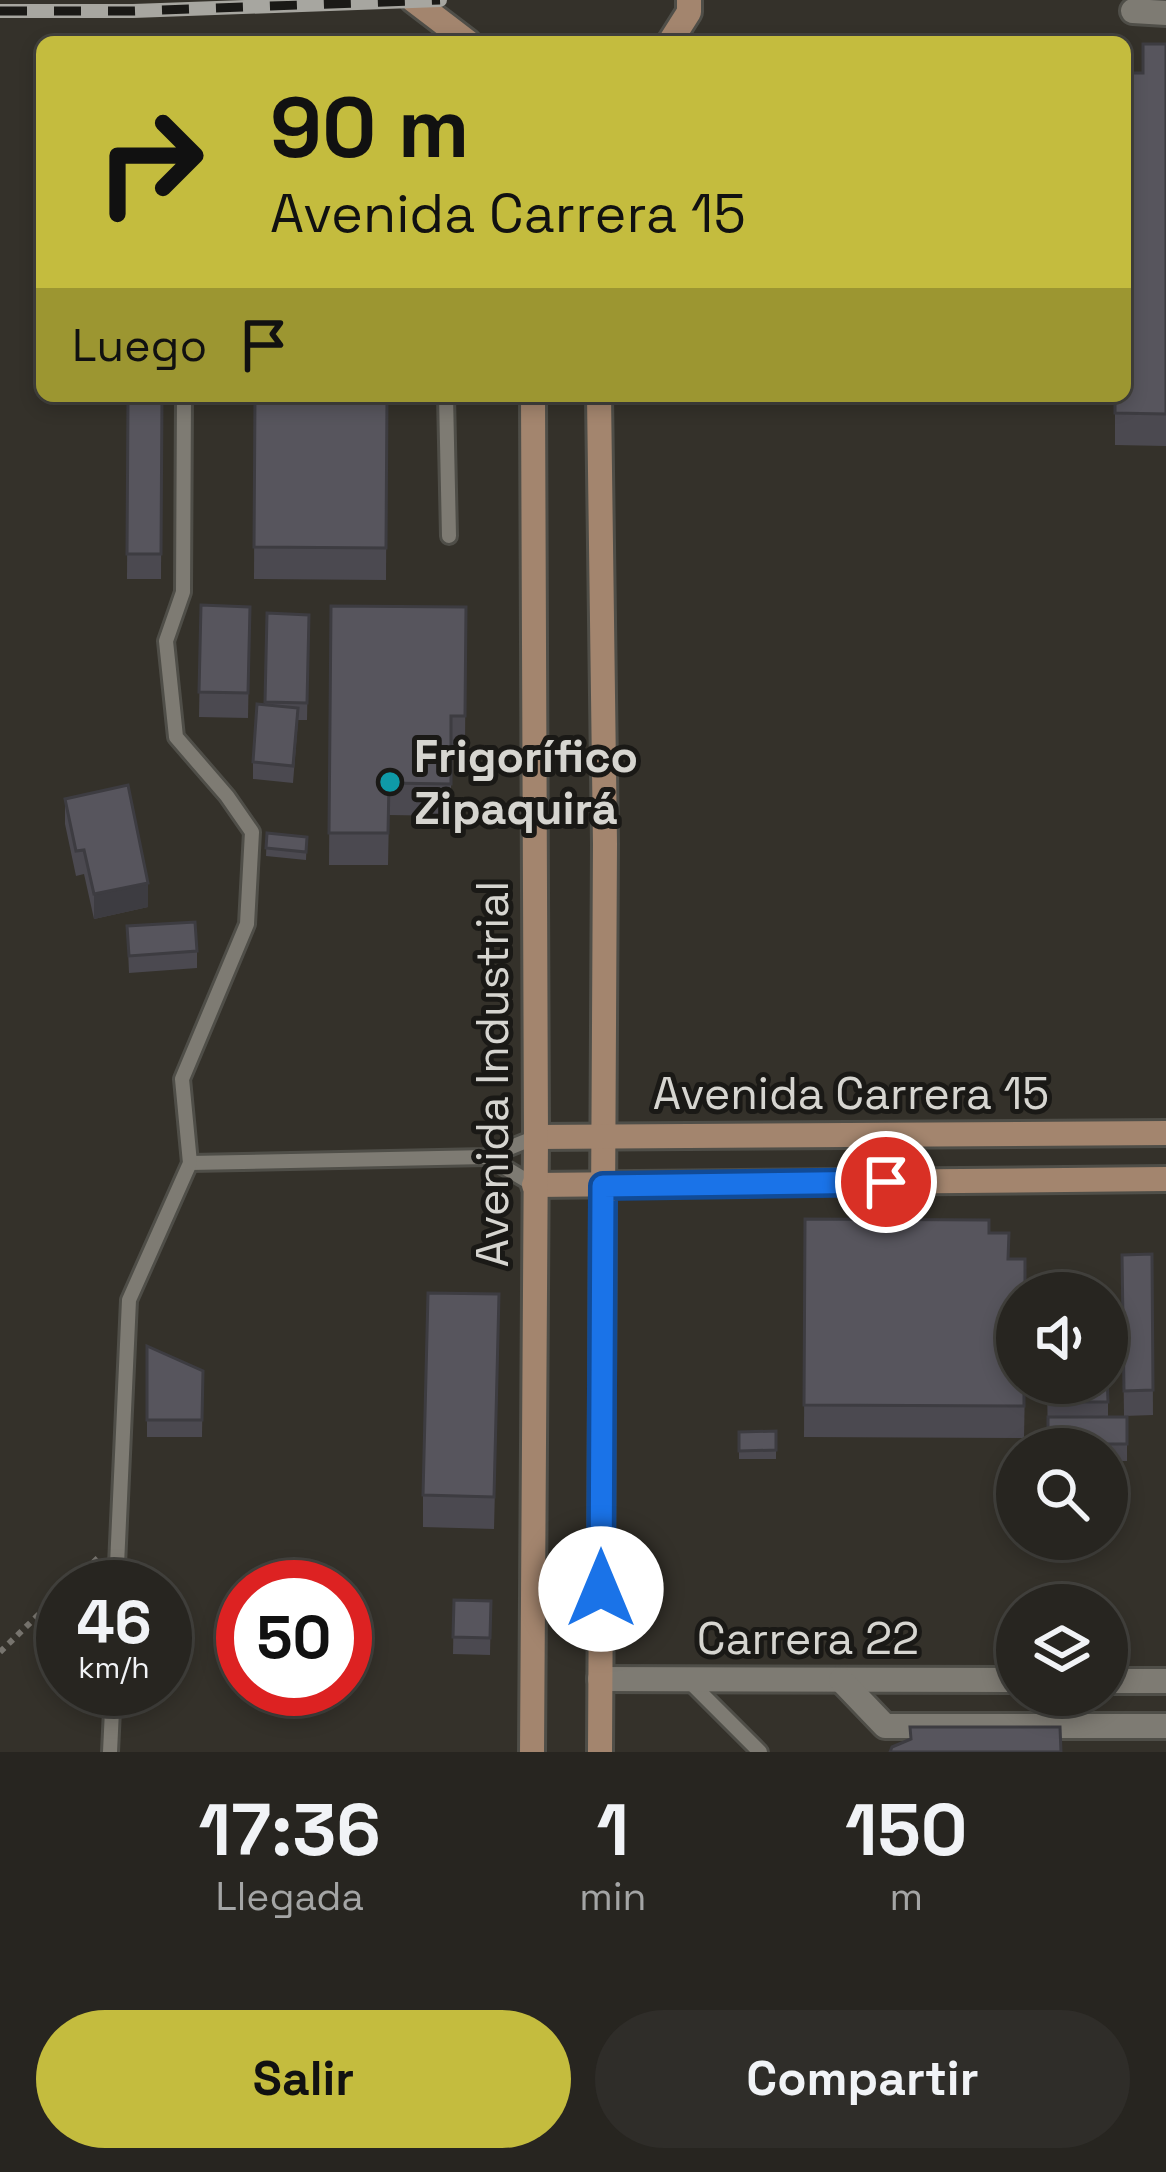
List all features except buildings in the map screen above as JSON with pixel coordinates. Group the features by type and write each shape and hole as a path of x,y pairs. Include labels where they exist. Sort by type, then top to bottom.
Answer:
{"main road":[{"path":"674,36 689,12 689,0"},
{"path":"415,1 457,36"},
{"name":"Avenida Industrial","path":"532,1752 533,402"},
{"path":"598,402 605,844 600,1752"},
{"name":"Avenida Carrera 15","path":"536,1137 1166,1133"},
{"name":"Avenida Carrera 15","path":"534,1185 1166,1179"}],"street":[{"path":"1133,11 1166,13"},
{"name":"Carrera 22","path":"600,1679 996,1680"},
{"path":"841,1680 885,1726 1166,1726"},
{"path":"1128,1681 1166,1681"}],"lane":[{"path":"117,1560 129,1300 190,1162 182,1079 247,924 252,832 176,737 166,641 183,592 184,402"},
{"path":"446,402 449,536"},
{"path":"190,1162 487,1156 536,1137"},
{"path":"487,1156 534,1185"},
{"path":"688,1681 760,1752"},
{"path":"110,1752 112,1716"}],"path":[{"path":"95,1560 118,1538"},
{"path":"0,1652 36,1617"}],"railway":[{"path":"0,11 440,0"}],"place":[{"name":"Frigorífico Zipaquirá","path":"390,782"}],"route":[{"path":"601,1589 603,1186 886,1182"}]}
